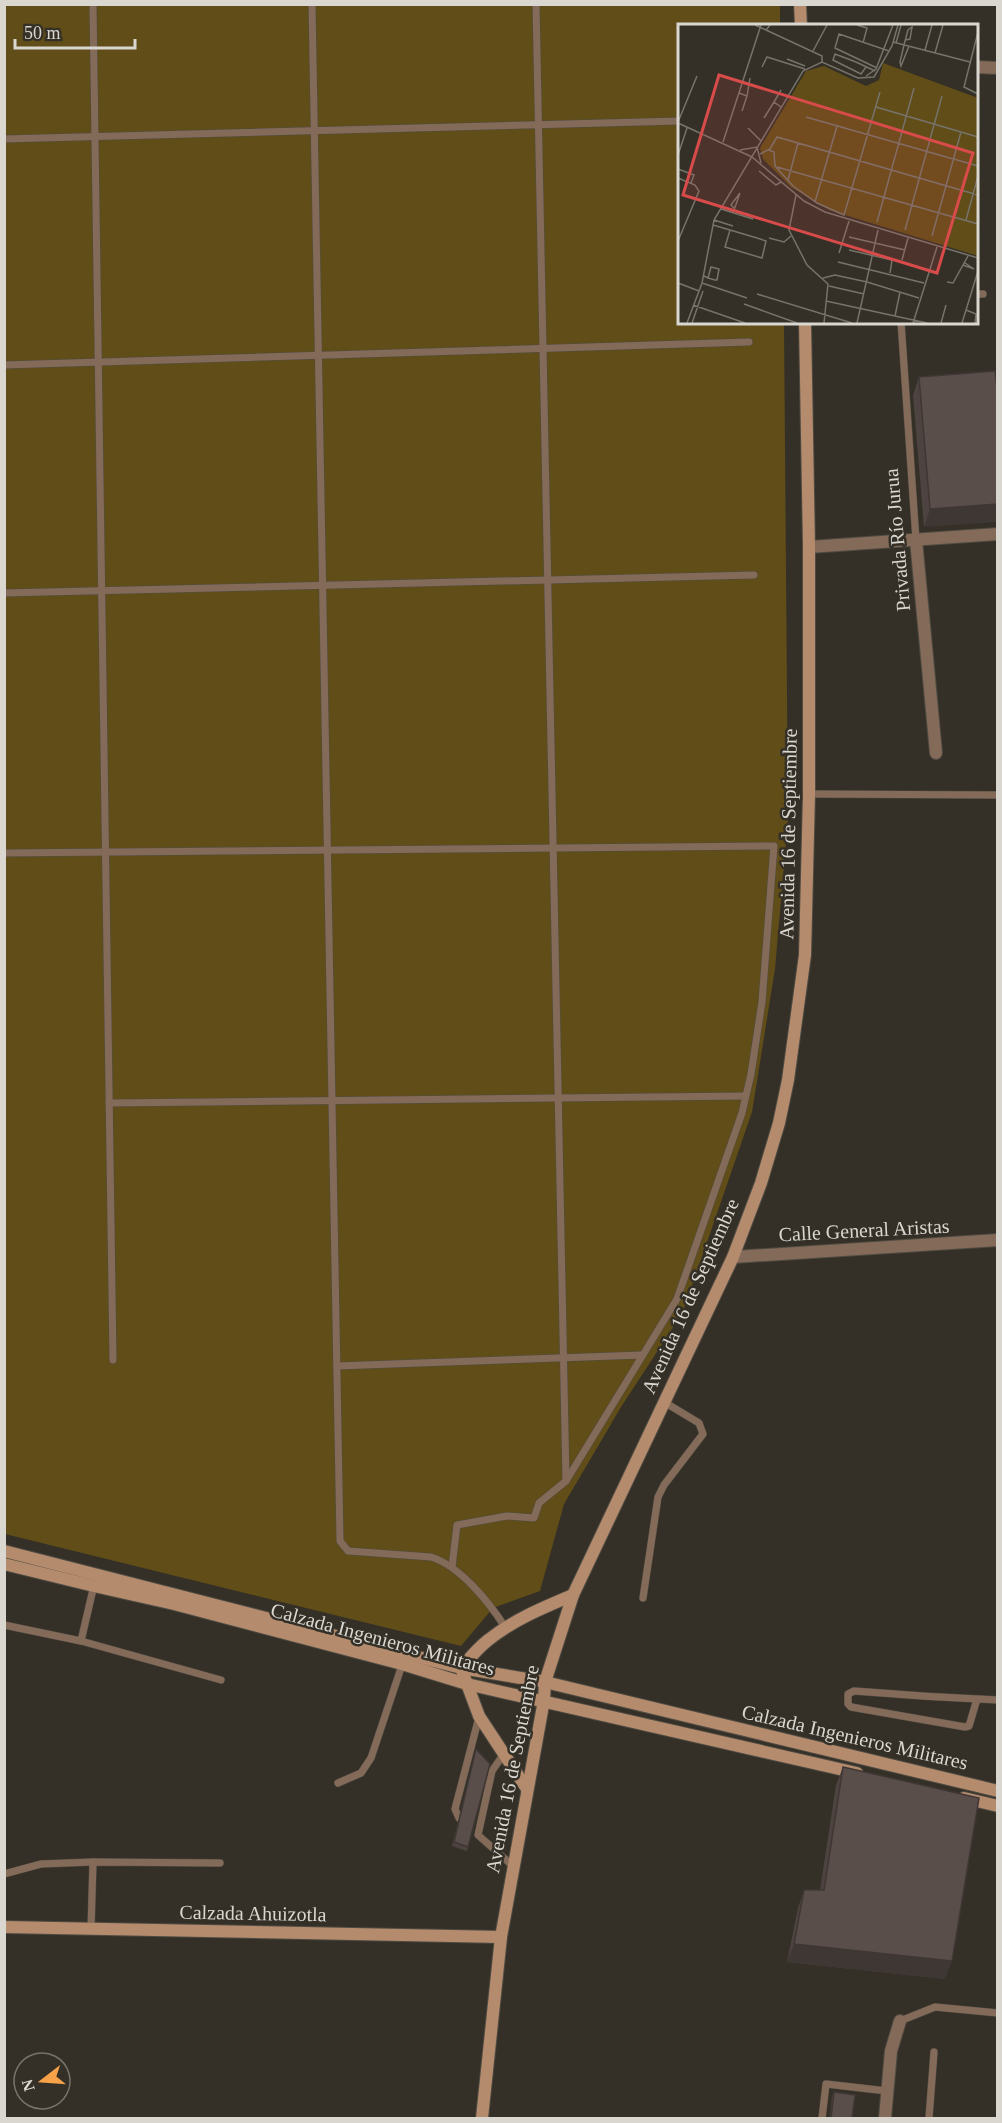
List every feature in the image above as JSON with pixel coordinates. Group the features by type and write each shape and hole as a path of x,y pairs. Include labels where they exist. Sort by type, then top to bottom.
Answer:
{"main road":[{"path":"800,4 801,24"},
{"name":"Avenida 16 de Septiembre","path":"482,2118 501,1937 544,1700 545,1682 573,1595 733,1257 761,1183 788,1080 805,955 809,794 806,324"},
{"name":"Calzada Ingenieros Militares","path":"4,1551 97,1574 404,1659 467,1684 864,1774"},
{"name":"Calzada Ingenieros Militares","path":"4,1564 404,1659 545,1682 998,1791"},
{"path":"527,1789 479,1716 461,1668 485,1643 505,1627 532,1612 573,1595"},
{"name":"Calzada Ingenieros Militares","path":"955,1796 998,1806"},
{"name":"Calzada Ahuizotla","path":"4,1927 501,1937"}],"street":[{"path":"978,67 998,68"},
{"path":"809,547 998,534"},
{"name":"Privada Río Jurua","path":"916,540 936,753"},
{"name":"Calle General Aristas","path":"733,1257 998,1240"},
{"path":"885,2118 891,2051 900,2021"}],"lane":[{"path":"93,4 113,1360"},
{"path":"312,4 340,1541 348,1551 431,1557 442,1561 493,1608 505,1627"},
{"path":"536,4 566,1481"},
{"path":"4,139 678,121"},
{"name":"Privada Río Jurua","path":"902,324 916,540"},
{"path":"4,365 749,342"},
{"path":"4,593 754,575"},
{"path":"809,794 998,795"},
{"path":"4,853 774,846 762,1002 746,1096 677,1299 566,1481 540,1503 534,1518 507,1515 457,1525 452,1568"},
{"path":"109,1103 746,1096"},
{"path":"337,1366 642,1355"},
{"path":"643,1598 658,1497 664,1485 703,1434 699,1423 663,1402"},
{"path":"81,1641 97,1574"},
{"path":"4,1625 81,1641 221,1680"},
{"path":"338,1783 361,1773 371,1758 404,1659"},
{"path":"977,1699 972,1723 965,1727 856,1708 848,1704 848,1694 855,1691 998,1700"},
{"path":"459,1818 455,1809 479,1716"},
{"path":"471,1746 478,1754"},
{"path":"503,1755 492,1771 475,1833 513,1866"},
{"path":"485,1762 492,1771"},
{"path":"91,1929 93,1862"},
{"path":"4,1874 41,1864 220,1863"},
{"path":"900,2021 935,2007 998,2013"},
{"path":"929,2118 934,2052"},
{"path":"822,2118 826,2084 887,2091"}],"shaded area":[{"path":"5,5 780,5 780,24 678,24 678,324 784,324 788,819 775,969 752,1112 683,1312 621,1407 564,1504 540,1591 493,1608 461,1646 5,1534"}],"building":[{"path":"995,371 998,397 998,504 930,509 919,377"},
{"path":"476,1749 490,1764 468,1847 454,1842"},
{"path":"843,1767 979,1798 952,1961 794,1944 804,1890 824,1890"},
{"path":"834,2092 855,2095 852,2118 831,2118"}]}
